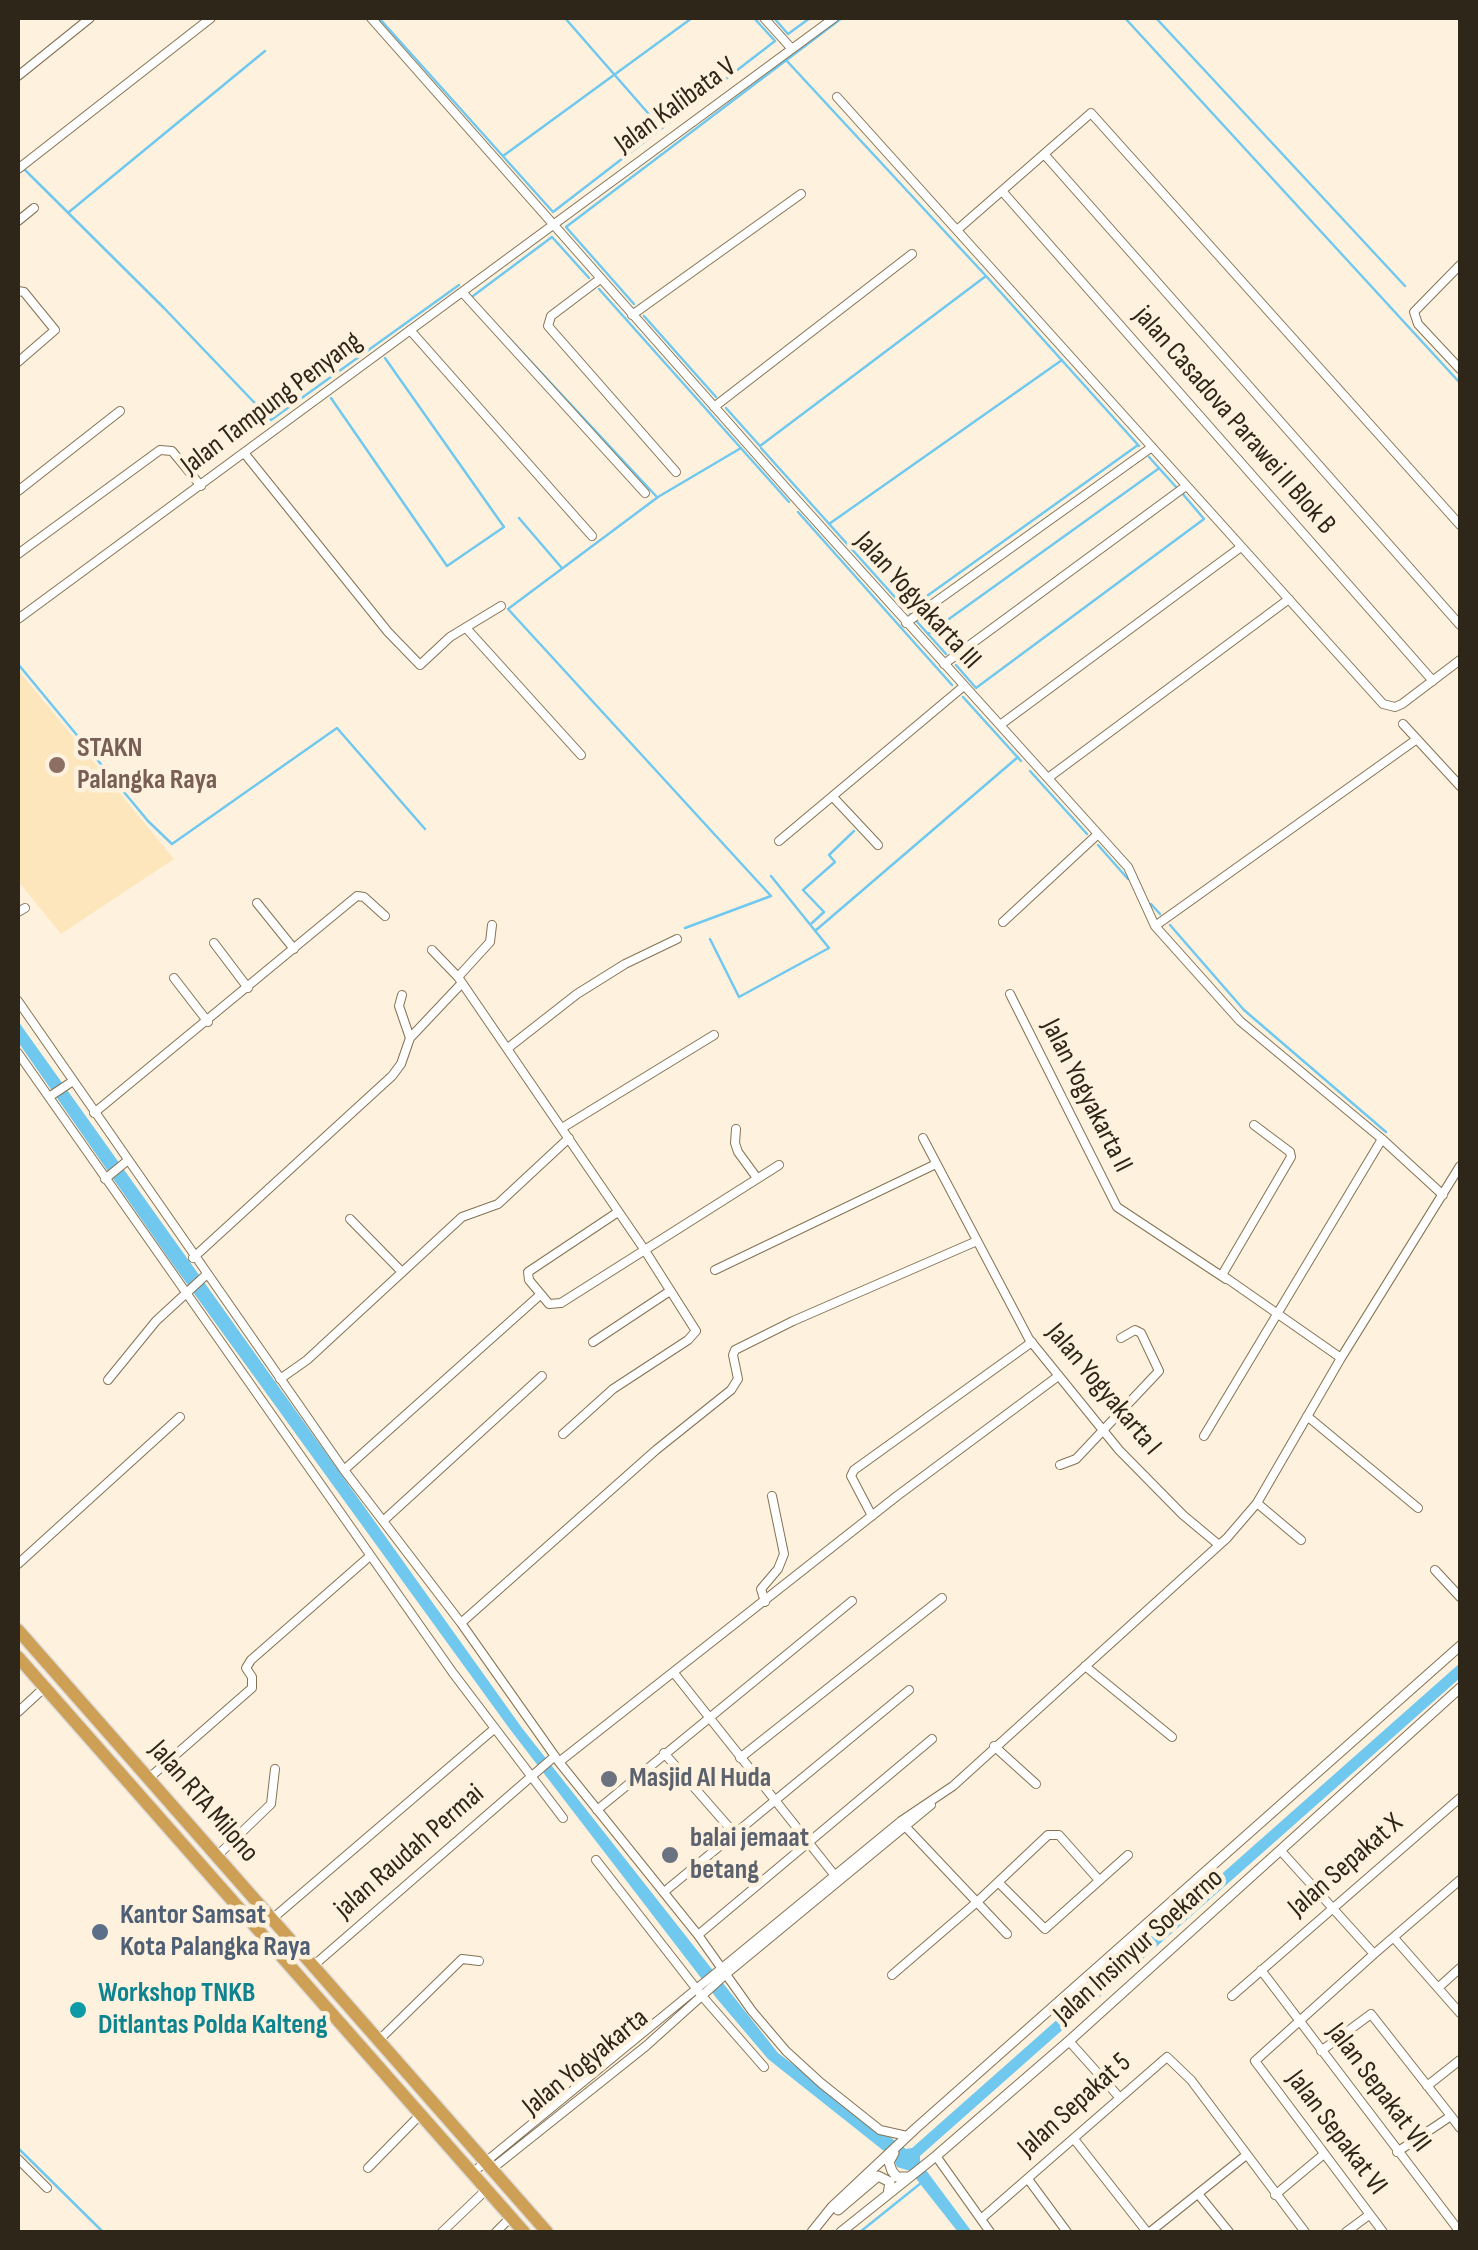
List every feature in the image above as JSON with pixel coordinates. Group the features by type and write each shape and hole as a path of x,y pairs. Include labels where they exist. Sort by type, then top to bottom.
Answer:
{"highway":[{"name":"Jalan RTA Milono","path":"18,1630 547,2232"},
{"path":"20,1659 35,1650"},
{"name":"Jalan RTA Milono","path":"20,1659 524,2232"},
{"path":"382,2070 394,2058"}],"street":[{"path":"18,76 90,18"},
{"path":"18,170 211,18"},
{"name":"Jalan Yogyakarta III","path":"371,18 1098,834 1134,876 1155,926 1240,1022 1382,1139 1443,1195"},
{"path":"764,18 792,49"},
{"name":"Jalan Kalibata V","path":"553,226 834,18"},
{"path":"838,98 1383,704 1402,704 1460,660"},
{"path":"957,230 1091,113 1460,525"},
{"path":"1044,154 1460,625"},
{"name":"jalan Casadova Parawei II Blok B","path":"1002,192 1433,681"},
{"path":"632,315 800,194"},
{"path":"18,221 34,208"},
{"name":"Jalan Tampung Penyang","path":"18,619 553,226"},
{"path":"714,407 912,254"},
{"path":"1460,264 1416,308 1414,319 1460,369"},
{"path":"600,278 551,316 548,326 676,472"},
{"path":"18,291 24,292 55,332 18,362"},
{"path":"462,292 645,493"},
{"path":"410,330 592,536"},
{"path":"18,491 120,411"},
{"path":"906,623 1152,447"},
{"path":"18,554 160,450 172,452 201,486"},
{"path":"245,454 388,632 420,665 450,638 501,606"},
{"path":"944,664 1186,486"},
{"path":"1000,725 1241,546"},
{"path":"1048,778 1290,599"},
{"path":"467,629 582,755"},
{"path":"778,841 964,686"},
{"path":"1403,724 1460,786"},
{"path":"1155,926 1417,739"},
{"path":"833,797 878,845"},
{"path":"1003,922 1098,834"},
{"path":"94,1114 357,896 364,897 386,916"},
{"path":"257,903 294,949"},
{"path":"193,1258 392,1076 410,1038 490,942 492,926"},
{"path":"508,1048 577,994 625,964 677,939"},
{"path":"214,943 248,988"},
{"path":"432,950 460,980 508,1048 695,1329 694,1336 613,1389 563,1434"},
{"path":"174,978 208,1022"},
{"name":"Jalan Yogyakarta II","path":"1010,994 1117,1208 1342,1358"},
{"path":"402,995 400,1006 410,1038"},
{"path":"18,1001 94,1114 123,1165 193,1258 195,1284 370,1556 563,1818"},
{"path":"562,1128 714,1035"},
{"path":"18,1054 108,1177 195,1284 280,1379 461,1623 554,1760 698,1935 718,1975 793,2058 880,2130 902,2142"},
{"path":"50,1095 71,1082"},
{"path":"1226,1279 1223,1272 1291,1156 1254,1125"},
{"path":"736,1129 738,1152 757,1178"},
{"path":"280,1379 307,1360 462,1217 498,1204 569,1138"},
{"name":"Jalan Yogyakarta I","path":"922,1138 1032,1342 1057,1377 1103,1432 1219,1545"},
{"path":"1204,1436 1382,1139"},
{"path":"618,1212 530,1270 527,1276 549,1304 560,1303 779,1164"},
{"path":"715,1270 936,1164"},
{"path":"108,1177 123,1165"},
{"path":"472,2174 490,2165 945,1791 1219,1545 1257,1503 1460,1166"},
{"path":"350,1219 402,1272"},
{"path":"461,1623 656,1450 731,1390 738,1379 732,1355 735,1350 977,1241"},
{"path":"108,1380 156,1321 195,1284"},
{"path":"592,1342 670,1290"},
{"path":"344,1470 540,1295"},
{"path":"1060,1464 1076,1459 1159,1371 1141,1333 1135,1330 1121,1338"},
{"path":"872,1516 851,1476 854,1470 1032,1342"},
{"path":"383,1521 542,1376"},
{"name":"jalan Raudah Permai","path":"313,1966 533,1774 674,1673 872,1516 1057,1377"},
{"path":"1307,1416 1418,1508"},
{"path":"18,1564 180,1417"},
{"path":"765,1602 761,1588 778,1569 784,1554 772,1496"},
{"path":"1257,1503 1301,1540"},
{"path":"149,1778 254,1683 246,1668 251,1660 370,1556"},
{"path":"1435,1570 1460,1597"},
{"path":"740,1758 942,1598"},
{"path":"598,1810 852,1601"},
{"name":"Jalan Insinyur Soekarno","path":"813,2232 832,2207 902,2142 1460,1646"},
{"path":"1085,1666 1172,1737"},
{"path":"674,1673 837,1878"},
{"path":"18,1712 44,1688"},
{"name":"Jalan Insinyur Soekarno","path":"841,2232 1069,2041 1460,1689"},
{"path":"664,1892 909,1690"},
{"path":"272,1919 494,1729"},
{"path":"698,1935 932,1739"},
{"path":"994,1746 1036,1784"},
{"path":"664,1754 734,1833"},
{"path":"218,1856 271,1804 275,1769"},
{"name":"Jalan Sepakat X","path":"1232,1996 1460,1798"},
{"path":"904,1824 1007,1934"},
{"path":"892,1976 1048,1835 1056,1833 1098,1879"},
{"path":"1280,1850 1374,1954"},
{"path":"998,1882 1045,1928 1128,1856"},
{"path":"596,1860 764,2067"},
{"path":"1301,2021 1460,1880"},
{"path":"1395,1938 1460,2013"},
{"path":"379,2040 462,1959 479,1961"},
{"path":"1438,1988 1460,1968"},
{"name":"Jalan Sepakat VII","path":"1261,1970 1456,2231"},
{"path":"1321,2051 1370,2014 1460,2128"},
{"name":"Jalan Sepakat VI","path":"1301,2021 1255,2061 1383,2232"},
{"path":"1069,2041 1120,2098"},
{"name":"Jalan Sepakat 5","path":"980,2219 1160,2060 1171,2058 1305,2232"},
{"path":"1428,2086 1460,2060"},
{"path":"368,2168 421,2114"},
{"path":"1397,2152 1451,2116"},
{"path":"1074,2139 1148,2232 1245,2156"},
{"path":"1275,2194 1324,2154"},
{"path":"936,2156 990,2232"},
{"path":"18,2159 48,2188"},
{"path":"883,2161 888,2162 894,2175 912,2176"},
{"path":"813,2232 874,2177 887,2179 888,2194"},
{"path":"1028,2180 1068,2232"},
{"path":"442,2232 486,2190"},
{"path":"1199,2194 1229,2232"},
{"path":"1346,2232 1369,2215"},
{"path":"496,2232 511,2217"}],"shaded area":[{"name":"STAKN Palangka Raya","path":"18,670 174,859 61,934 18,881"}],"water":[{"path":"18,1021 522,1728 778,2053 906,2149 912,2148 1460,1663 1460,1678 920,2156 920,2162 972,2232 958,2232 910,2171 897,2167 894,2159 768,2059 718,2000 509,1728 169,1259 18,1042"}],"waterway":[{"path":"379,18 553,212 775,41 754,18"},
{"path":"565,18 661,128"},
{"path":"503,156 692,18"},
{"path":"774,18 788,34 810,18"},
{"path":"634,304 566,227 842,18"},
{"path":"1125,18 1460,383"},
{"path":"1156,18 1405,286"},
{"path":"69,212 265,51"},
{"path":"726,408 760,446 986,276 786,60"},
{"path":"18,163 271,420 459,285"},
{"path":"473,296 552,237 589,278"},
{"path":"986,276 1139,446"},
{"path":"599,289 789,502"},
{"path":"644,316 716,397"},
{"path":"508,337 656,496"},
{"path":"331,398 447,566 504,527 385,358"},
{"path":"829,524 1062,360"},
{"path":"906,611 1138,445"},
{"path":"685,928 771,896 508,609 658,497 741,448"},
{"path":"761,448 946,654"},
{"path":"1149,457 1176,487"},
{"path":"928,634 1158,469"},
{"path":"956,665 976,688 1204,519 1182,493"},
{"path":"798,512 952,685"},
{"path":"519,518 561,567"},
{"path":"18,664 148,821 172,844 337,728 425,829"},
{"path":"963,697 1021,761"},
{"path":"815,931 1018,757"},
{"path":"1030,771 1087,834"},
{"path":"812,923 824,912 803,890 835,862 829,855 854,831"},
{"path":"1098,845 1128,879"},
{"path":"710,939 739,997 829,948 771,876"},
{"path":"1151,904 1160,914"},
{"path":"1170,925 1244,1010 1386,1132"},
{"path":"18,2148 103,2232"},
{"path":"860,2232 921,2183"}],"place":[{"name":"STAKN Palangka Raya","path":"57,765"},
{"name":"Masjid Al Huda","path":"609,1779"},
{"name":"balai jemaat betang","path":"670,1855"},
{"name":"Kantor Samsat Kota Palangka Raya","path":"100,1932"},
{"name":"Workshop TNKB Ditlantas Polda Kalteng","path":"78,2010"}]}
